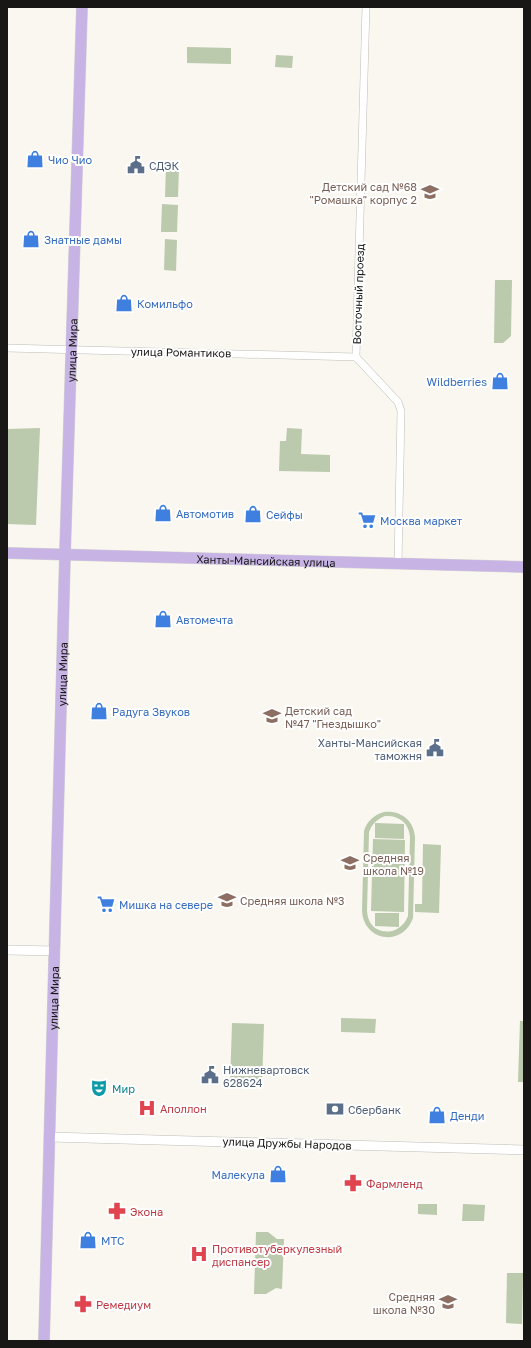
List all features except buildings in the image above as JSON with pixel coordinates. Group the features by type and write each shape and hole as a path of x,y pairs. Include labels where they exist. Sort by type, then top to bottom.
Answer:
{"main road":[{"name":"улица Мира","path":"44,1341 65,554 82,7"},
{"name":"Ханты-Мансийская улица","path":"7,553 524,568"}],"street":[{"name":"Восточный проезд","path":"366,7 356,357 398,402 401,411 398,564"},
{"name":"улица Романтиков","path":"7,348 356,357"},
{"path":"7,950 55,952"},
{"name":"улица Дружбы Народов","path":"50,1136 524,1150"}],"green space":[{"path":"187,47 231,48 231,64 187,63"},
{"path":"276,55 293,56 292,68 275,67"},
{"path":"166,166 179,166 178,197 165,197"},
{"path":"162,204 178,205 177,232 161,232"},
{"path":"165,239 177,240 176,271 164,270"},
{"path":"495,280 512,280 511,336 503,343 494,343"},
{"path":"40,428 36,525 7,524 7,429"},
{"path":"287,428 302,429 301,454 330,455 330,472 279,471 280,441 286,441"},
{"path":"380,813 396,813 406,818 412,826 415,837 413,918 408,927 401,934 393,937 384,937 369,929 364,921 362,911 364,831 369,821","holes":["385,816 399,819 405,824 408,828 410,837 408,916 404,923 398,928 384,932 373,926 367,911 369,832 377,820"]},
{"path":"375,823 404,824 404,839 375,838"},
{"path":"373,839 405,840 404,912 371,911"},
{"path":"423,844 441,845 439,913 415,912 415,904 422,904"},
{"path":"375,913 399,913 399,927 375,926"},
{"path":"341,1018 376,1019 375,1033 341,1032"},
{"path":"520,1021 524,1021 524,1082 518,1082"},
{"path":"232,1023 264,1024 262,1086 230,1085"},
{"path":"418,1204 437,1204 437,1215 418,1214"},
{"path":"463,1204 485,1205 484,1221 462,1221"},
{"path":"256,1232 268,1232 277,1239 284,1239 282,1289 276,1288 266,1294 254,1294"},
{"path":"507,1273 523,1273 522,1324 506,1323"}],"place":[{"name":"Чио Чио","path":"35,159"},
{"name":"СДЭК","path":"136,165"},
{"name":"Детский сад №68 \"Ромашка\" корпус 2","path":"430,192"},
{"name":"Знатные дамы","path":"31,239"},
{"name":"Комильфо","path":"124,303"},
{"name":"Wildberries","path":"500,381"},
{"name":"Автомотив","path":"163,513"},
{"name":"Сейфы","path":"253,514"},
{"name":"Москва маркет","path":"367,520"},
{"name":"Автомечта","path":"163,619"},
{"name":"Радуга Звуков","path":"99,711"},
{"name":"Детский сад №47 \"Гнездышко\"","path":"272,716"},
{"name":"Ханты-Мансийская таможня","path":"435,748"},
{"name":"Средняя школа №19","path":"350,863"},
{"name":"Средняя школа №3","path":"227,900"},
{"name":"Мишка на севере","path":"106,904"},
{"name":"Нижневартовск 628624","path":"210,1075"},
{"name":"Мир","path":"99,1088"},
{"name":"Аполлон","path":"147,1108"},
{"name":"Сбербанк","path":"335,1109"},
{"name":"Денди","path":"437,1115"},
{"name":"Малекула","path":"278,1174"},
{"name":"Фармленд","path":"353,1183"},
{"name":"Экона","path":"117,1211"},
{"name":"МТС","path":"88,1240"},
{"name":"Противотуберкулезный диспансер","path":"199,1254"},
{"name":"Средняя школа №30","path":"448,1302"},
{"name":"Ремедиум","path":"83,1304"}]}
